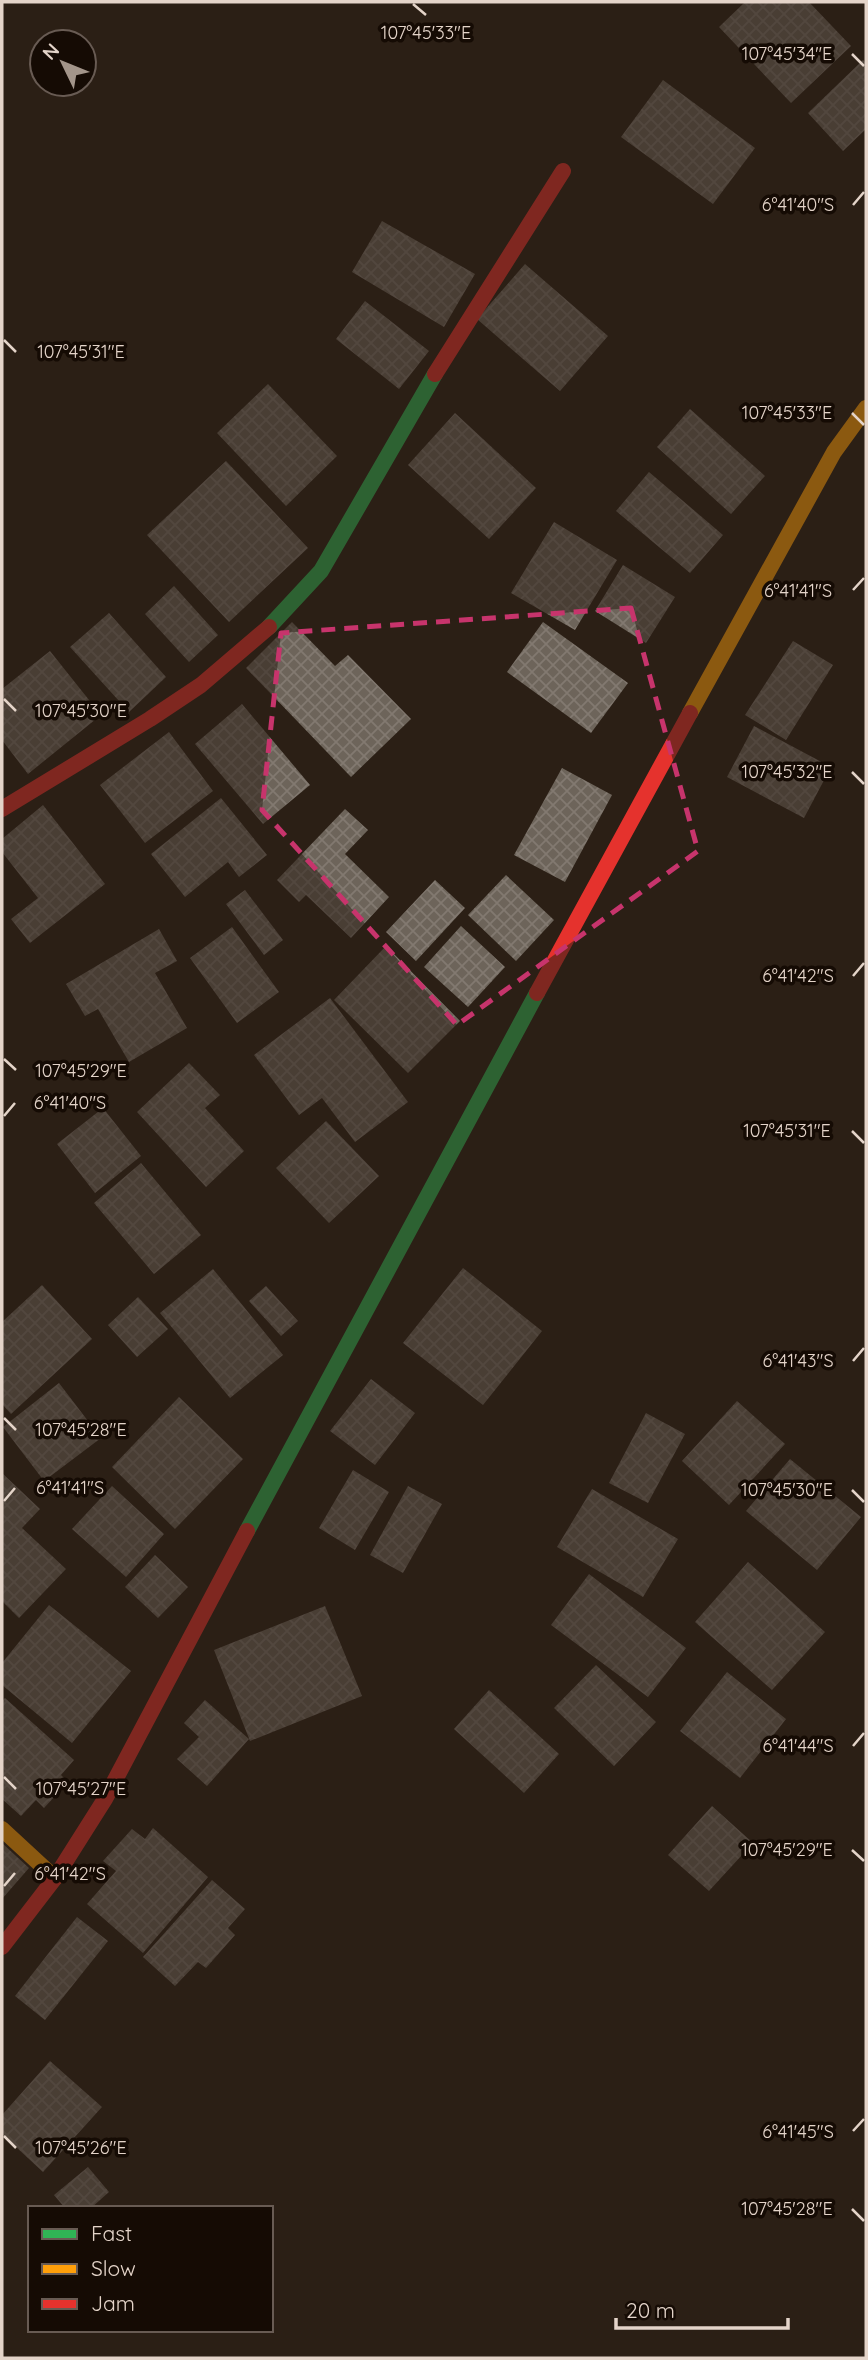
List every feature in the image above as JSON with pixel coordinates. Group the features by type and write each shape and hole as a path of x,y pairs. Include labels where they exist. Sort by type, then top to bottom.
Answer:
{"street":[{"path":"2,809 201,685 275,622 321,571 449,349 564,171"},
{"path":"2,1947 55,1878 104,1799 329,1375 744,613 834,452 866,408"},
{"path":"2,1829 55,1878"}],"highlighted area":[{"path":"631,608 698,851 457,1025 262,810 281,633"}],"building":[{"path":"745,2 809,2 851,46 791,103 719,27"},
{"path":"863,60 866,63 866,129 843,151 808,113"},
{"path":"663,80 755,148 713,204 621,137"},
{"path":"382,221 475,274 444,327 352,272"},
{"path":"525,264 608,336 560,391 477,319"},
{"path":"365,301 429,351 399,389 336,339"},
{"path":"268,384 337,456 286,506 217,433"},
{"path":"690,409 765,476 731,514 657,447"},
{"path":"455,413 536,488 489,539 408,465"},
{"path":"226,461 308,548 229,622 147,535"},
{"path":"649,472 723,535 690,573 616,511"},
{"path":"554,522 617,560 575,630 511,593"},
{"path":"623,565 675,597 646,643 595,611"},
{"path":"174,586 218,635 189,662 145,614"},
{"path":"109,613 166,677 129,712 70,647"},
{"path":"292,622 335,666 348,655 411,719 351,777 246,668"},
{"path":"543,622 628,683 591,733 507,672"},
{"path":"793,641 833,665 786,740 745,715"},
{"path":"50,651 101,715 28,774 2,740 2,689"},
{"path":"242,704 310,785 263,824 195,744"},
{"path":"754,726 831,767 804,818 727,777"},
{"path":"169,732 213,791 145,843 100,785"},
{"path":"562,768 612,795 565,882 514,855"},
{"path":"221,798 267,855 239,877 228,862 185,897 151,854"},
{"path":"43,805 105,884 30,943 11,919 38,898 2,852 2,839"},
{"path":"345,809 368,830 345,854 389,897 351,938 306,895 299,902 277,880"},
{"path":"506,875 554,920 516,961 468,915"},
{"path":"435,880 465,908 416,961 386,932"},
{"path":"245,890 283,940 264,955 226,904"},
{"path":"461,926 505,967 468,1007 424,967"},
{"path":"232,927 279,992 237,1023 190,958"},
{"path":"159,929 177,961 155,973 187,1028 129,1062 98,1009 85,1016 66,984"},
{"path":"386,946 460,1021 408,1073 334,1000"},
{"path":"330,998 408,1102 355,1142 322,1098 299,1115 254,1055"},
{"path":"189,1063 220,1095 205,1108 244,1151 206,1187 137,1112"},
{"path":"103,1108 141,1156 95,1193 57,1144"},
{"path":"326,1121 379,1176 329,1223 276,1168"},
{"path":"141,1163 201,1235 154,1274 94,1203"},
{"path":"463,1268 542,1331 483,1405 403,1343"},
{"path":"213,1269 283,1355 230,1398 160,1313"},
{"path":"42,1285 92,1339 11,1414 2,1404 2,1322"},
{"path":"266,1286 298,1321 281,1336 249,1301"},
{"path":"138,1297 168,1329 137,1357 108,1325"},
{"path":"371,1379 415,1413 375,1465 330,1431"},
{"path":"59,1383 101,1438 44,1481 3,1427"},
{"path":"179,1397 243,1459 175,1529 112,1467"},
{"path":"737,1401 785,1444 729,1505 682,1461"},
{"path":"646,1413 685,1434 648,1503 609,1483"},
{"path":"790,1459 861,1517 817,1570 746,1511"},
{"path":"353,1470 389,1492 355,1550 319,1528"},
{"path":"2,1473 40,1509 22,1528 66,1569 19,1618 2,1601"},
{"path":"112,1486 164,1534 126,1577 72,1529"},
{"path":"408,1486 442,1504 403,1573 370,1555"},
{"path":"592,1489 678,1539 643,1597 557,1547"},
{"path":"155,1555 188,1587 158,1618 125,1587"},
{"path":"748,1562 825,1632 772,1690 695,1622"},
{"path":"589,1574 686,1648 648,1697 551,1625"},
{"path":"49,1605 131,1671 72,1743 2,1685 2,1663"},
{"path":"325,1606 362,1696 250,1741 214,1650"},
{"path":"596,1665 656,1722 614,1766 554,1708"},
{"path":"727,1672 786,1719 740,1778 680,1731"},
{"path":"489,1690 559,1754 524,1793 454,1729"},
{"path":"5,1698 74,1760 61,1775 68,1782 44,1808 36,1800 21,1816 2,1799 2,1701"},
{"path":"205,1700 249,1739 207,1786 177,1759 199,1737 184,1723"},
{"path":"712,1806 753,1843 709,1891 668,1855"},
{"path":"153,1828 208,1877 143,1953 87,1904 116,1871 103,1861 132,1829 145,1839"},
{"path":"2,1843 29,1868 2,1899"},
{"path":"212,1880 245,1909 228,1928 235,1935 206,1968 198,1962 175,1986 143,1957"},
{"path":"77,1917 108,1941 45,2020 15,1996"},
{"path":"50,2061 102,2107 43,2172 2,2134 2,2115"},
{"path":"88,2167 109,2192 93,2206 63,2206 54,2195"}],"traffic: fast":[{"path":"269,627 321,571 435,374"},
{"path":"247,1531 537,993"}],"traffic: slow":[{"path":"690,713 834,452 866,408"},
{"path":"2,1829 55,1878"}],"traffic: jam":[{"path":"435,374 563,171"},
{"path":"2,809 201,685 269,627"},
{"path":"537,993 690,713"},
{"path":"2,1947 55,1878 105,1799 247,1531"}]}
